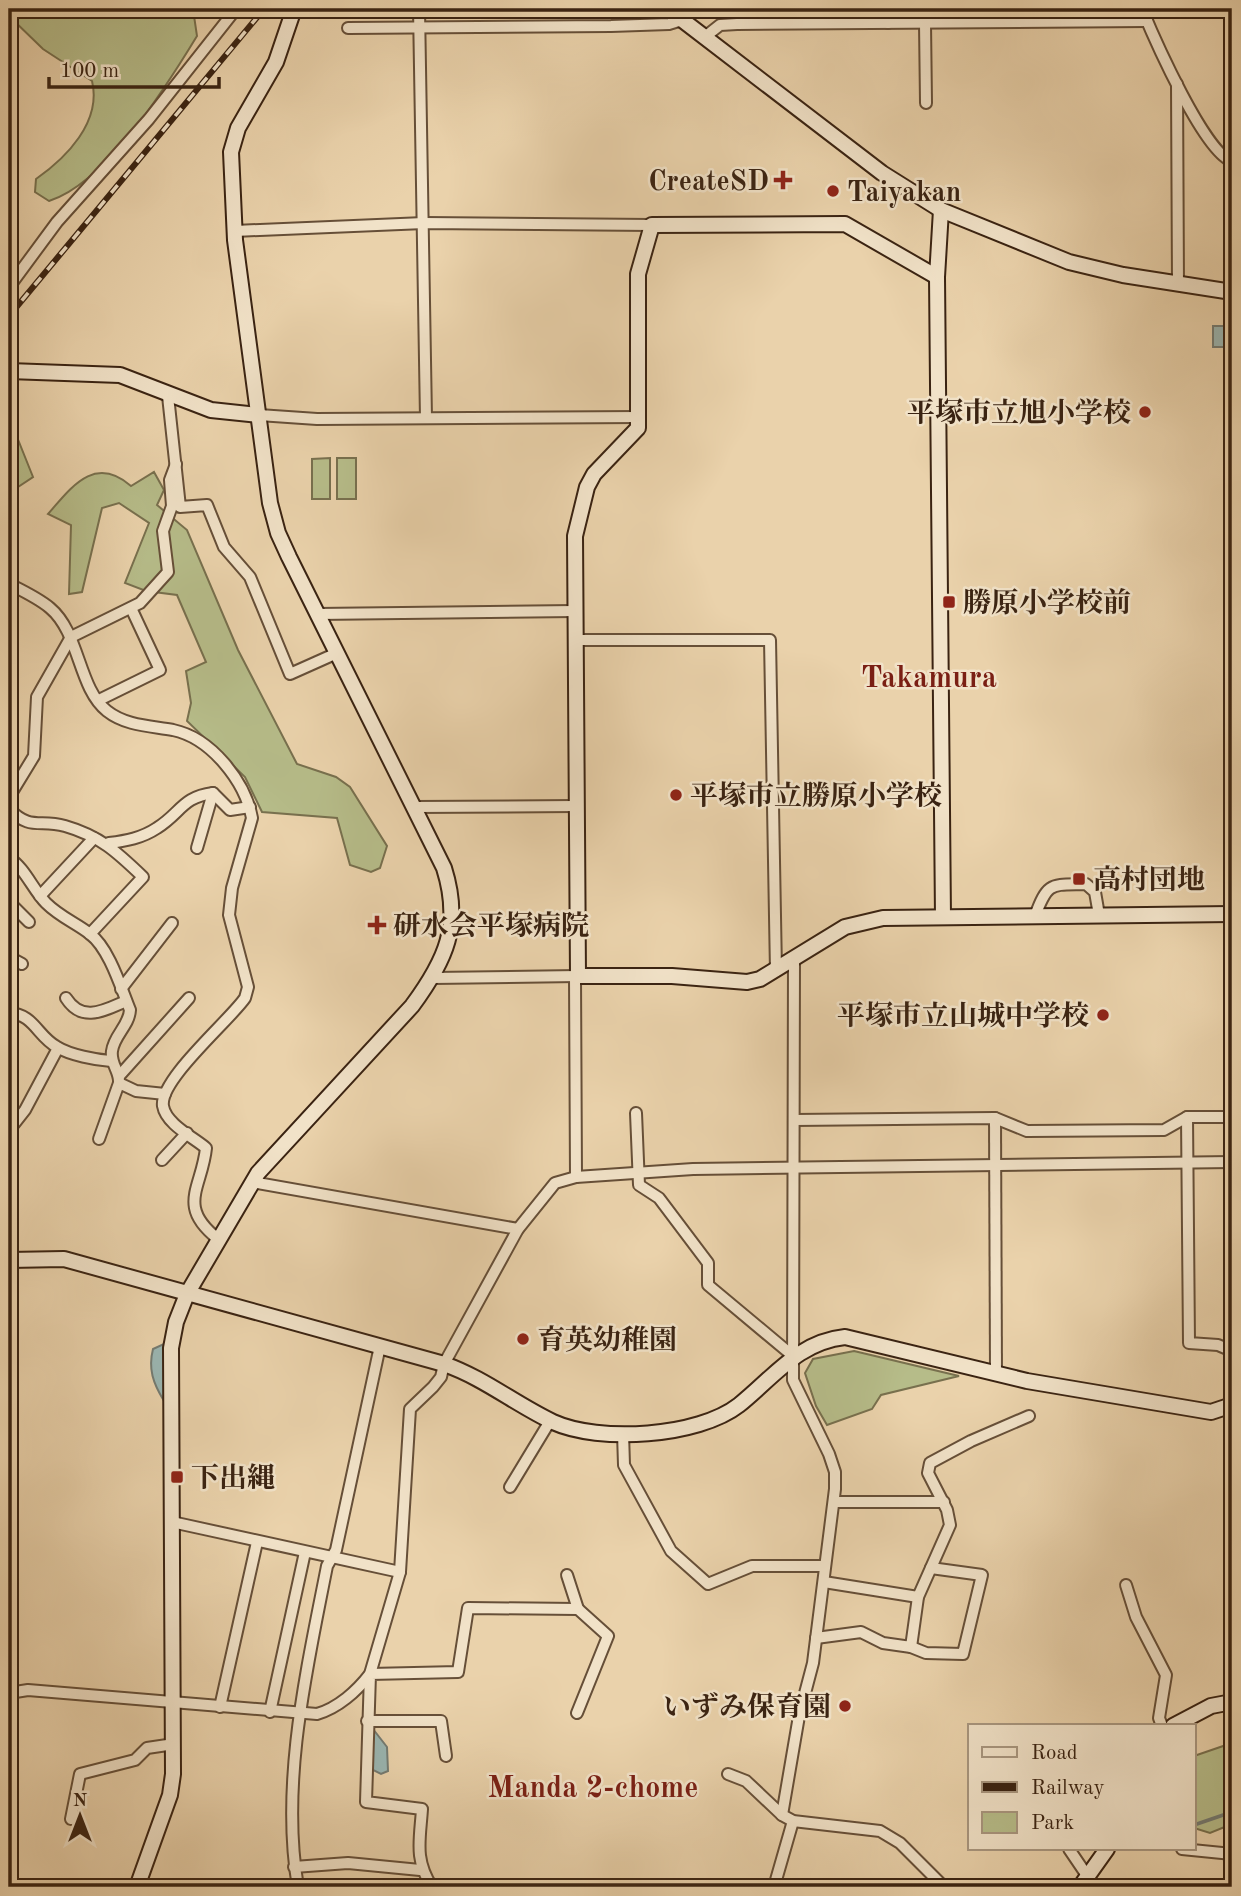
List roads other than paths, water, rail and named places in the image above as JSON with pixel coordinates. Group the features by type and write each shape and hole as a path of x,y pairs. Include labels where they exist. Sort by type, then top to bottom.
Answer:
{"street":[{"path":"9,287 57,222 149,119 236,9"},
{"path":"137,1887 170,1795 174,1744 171,1348 176,1322 187,1294 252,1182 412,1006 433,978 447,946 453,917 452,894 444,868 278,533 270,503 235,231 231,152 238,128 276,62 294,9"},
{"path":"419,9 426,418"},
{"path":"668,9 882,173 941,210 1069,262 1178,285 1232,292"},
{"path":"888,9 888,23"},
{"path":"985,9 986,22"},
{"path":"1142,9 1201,129 1215,147 1232,161"},
{"path":"348,28 611,26 669,24 682,20"},
{"path":"706,36 720,25 1147,21"},
{"path":"925,23 926,103"},
{"path":"1177,84 1178,285"},
{"path":"941,210 937,277 943,917"},
{"path":"235,231 424,223 845,224 937,277"},
{"path":"576,1177 575,536 587,487 594,474 638,428 638,274 652,225"},
{"path":"9,371 120,375 168,396 211,410 259,415 317,419 640,417"},
{"path":"168,396 180,507 207,505 224,547 250,577 290,674 337,653"},
{"path":"9,797 34,756 37,697 71,637 131,608 162,582 168,572 163,531 172,506 170,480 176,464"},
{"path":"9,584 52,609 71,637 99,700 107,711 136,725 176,731 192,737 211,751 237,779 250,807 252,818 232,888 229,915 248,987 246,998 210,1034 165,1094 163,1106 170,1121 206,1148 204,1167 195,1185 195,1210 208,1231 218,1239"},
{"path":"99,700 160,670 131,608"},
{"path":"317,614 575,611"},
{"path":"575,640 770,640 776,971"},
{"path":"213,793 230,810 250,807"},
{"path":"108,843 131,840 151,832 195,795 213,793"},
{"path":"197,848 213,793"},
{"path":"415,807 575,806"},
{"path":"9,809 21,821 66,826 108,843 142,877 90,934"},
{"path":"40,896 94,838"},
{"path":"9,858 16,863 40,896 74,926 90,934 102,947 126,1001 130,1018 114,1040 111,1060 119,1079 136,1090 165,1094"},
{"path":"1035,916 1045,890 1052,885 1086,884 1095,892 1099,915"},
{"path":"9,902 29,922"},
{"path":"433,978 672,976 747,982 776,971 845,927 863,920 1232,914"},
{"path":"121,989 172,923"},
{"path":"9,957 22,964"},
{"path":"782,1815 816,1639 834,1502 835,1472 793,1380 794,959"},
{"path":"65,998 73,1009 87,1014 102,1012 126,1001"},
{"path":"99,1139 119,1079 189,998"},
{"path":"9,1013 20,1013 33,1021 47,1040 58,1048 111,1060"},
{"path":"14,1124 25,1110 58,1048"},
{"path":"636,1113 636,1173 639,1185 659,1198 708,1262 708,1285 793,1356"},
{"path":"794,1120 995,1118 1027,1131 1164,1130 1187,1117 1232,1117"},
{"path":"1187,1117 1189,1343 1218,1345 1232,1351"},
{"path":"995,1118 996,1374"},
{"path":"162,1160 187,1133"},
{"path":"432,1887 421,1870 418,1854 422,1809 366,1802 370,1674 400,1572 408,1417 420,1397 441,1377 444,1364 518,1229 555,1183 576,1177 693,1169 1188,1165 1232,1162"},
{"path":"252,1182 518,1229"},
{"path":"9,1260 64,1259 444,1364 474,1374 550,1421 574,1430 664,1432 722,1415 737,1406 793,1356 831,1338 845,1337 996,1374 1183,1409 1211,1412 1232,1405"},
{"path":"298,1887 294,1867 299,1714 329,1558 336,1550 380,1346"},
{"path":"911,1647 918,1597 950,1525 944,1502 928,1473 930,1463 962,1445 1029,1416"},
{"path":"510,1487 550,1421"},
{"path":"623,1433 624,1465 671,1551 708,1584 752,1566 824,1566"},
{"path":"834,1502 944,1502"},
{"path":"172,1522 400,1572"},
{"path":"220,1707 257,1542"},
{"path":"270,1712 305,1552"},
{"path":"816,1639 861,1632 883,1643 911,1647 926,1653 963,1654 982,1575 931,1567"},
{"path":"567,1574 578,1609 608,1636 577,1713"},
{"path":"824,1582 918,1597"},
{"path":"1126,1585 1136,1617 1166,1675 1159,1718 1161,1724"},
{"path":"370,1674 458,1672 468,1608 578,1609"},
{"path":"9,1693 27,1690 317,1714 331,1710 362,1685 370,1674"},
{"path":"1177,1724 1211,1706 1232,1702"},
{"path":"367,1721 441,1721 446,1756"},
{"path":"71,1819 80,1774 135,1760 147,1748 174,1744"},
{"path":"728,1774 740,1777 782,1815 793,1821 880,1831 900,1843 944,1887"},
{"path":"774,1887 793,1821"},
{"path":"1069,1850 1084,1882"},
{"path":"1084,1882 1106,1850"},
{"path":"1192,1850 1232,1854"},
{"path":"294,1867 348,1863 421,1870"}],"water":[{"path":"1213,326 1232,326 1232,347 1213,347"},
{"path":"166,1343 164,1401 154,1382 151,1363 153,1349"},
{"path":"373,1729 387,1747 388,1771 381,1774 371,1769"}],"waterway":[{"path":"1196,1824 1232,1812"}],"railway":[{"path":"9,316 264,9"}],"place":[{"name":"CreateSD","path":"783,180"},
{"name":"Taiyakan","path":"833,191"},
{"name":"平塚市立旭小学校","path":"1145,412"},
{"name":"勝原小学校前","path":"949,602"},
{"name":"平塚市立勝原小学校","path":"676,795"},
{"name":"高村団地","path":"1079,879"},
{"name":"研水会平塚病院","path":"377,925"},
{"name":"平塚市立山城中学校","path":"1103,1015"},
{"name":"育英幼稚園","path":"523,1339"},
{"name":"下出縄","path":"177,1477"},
{"name":"いずみ保育園","path":"845,1706"}],"district":[{"name":"Takamura","path":"929,677"},
{"name":"Manda 2-chome","path":"593,1787"}]}
